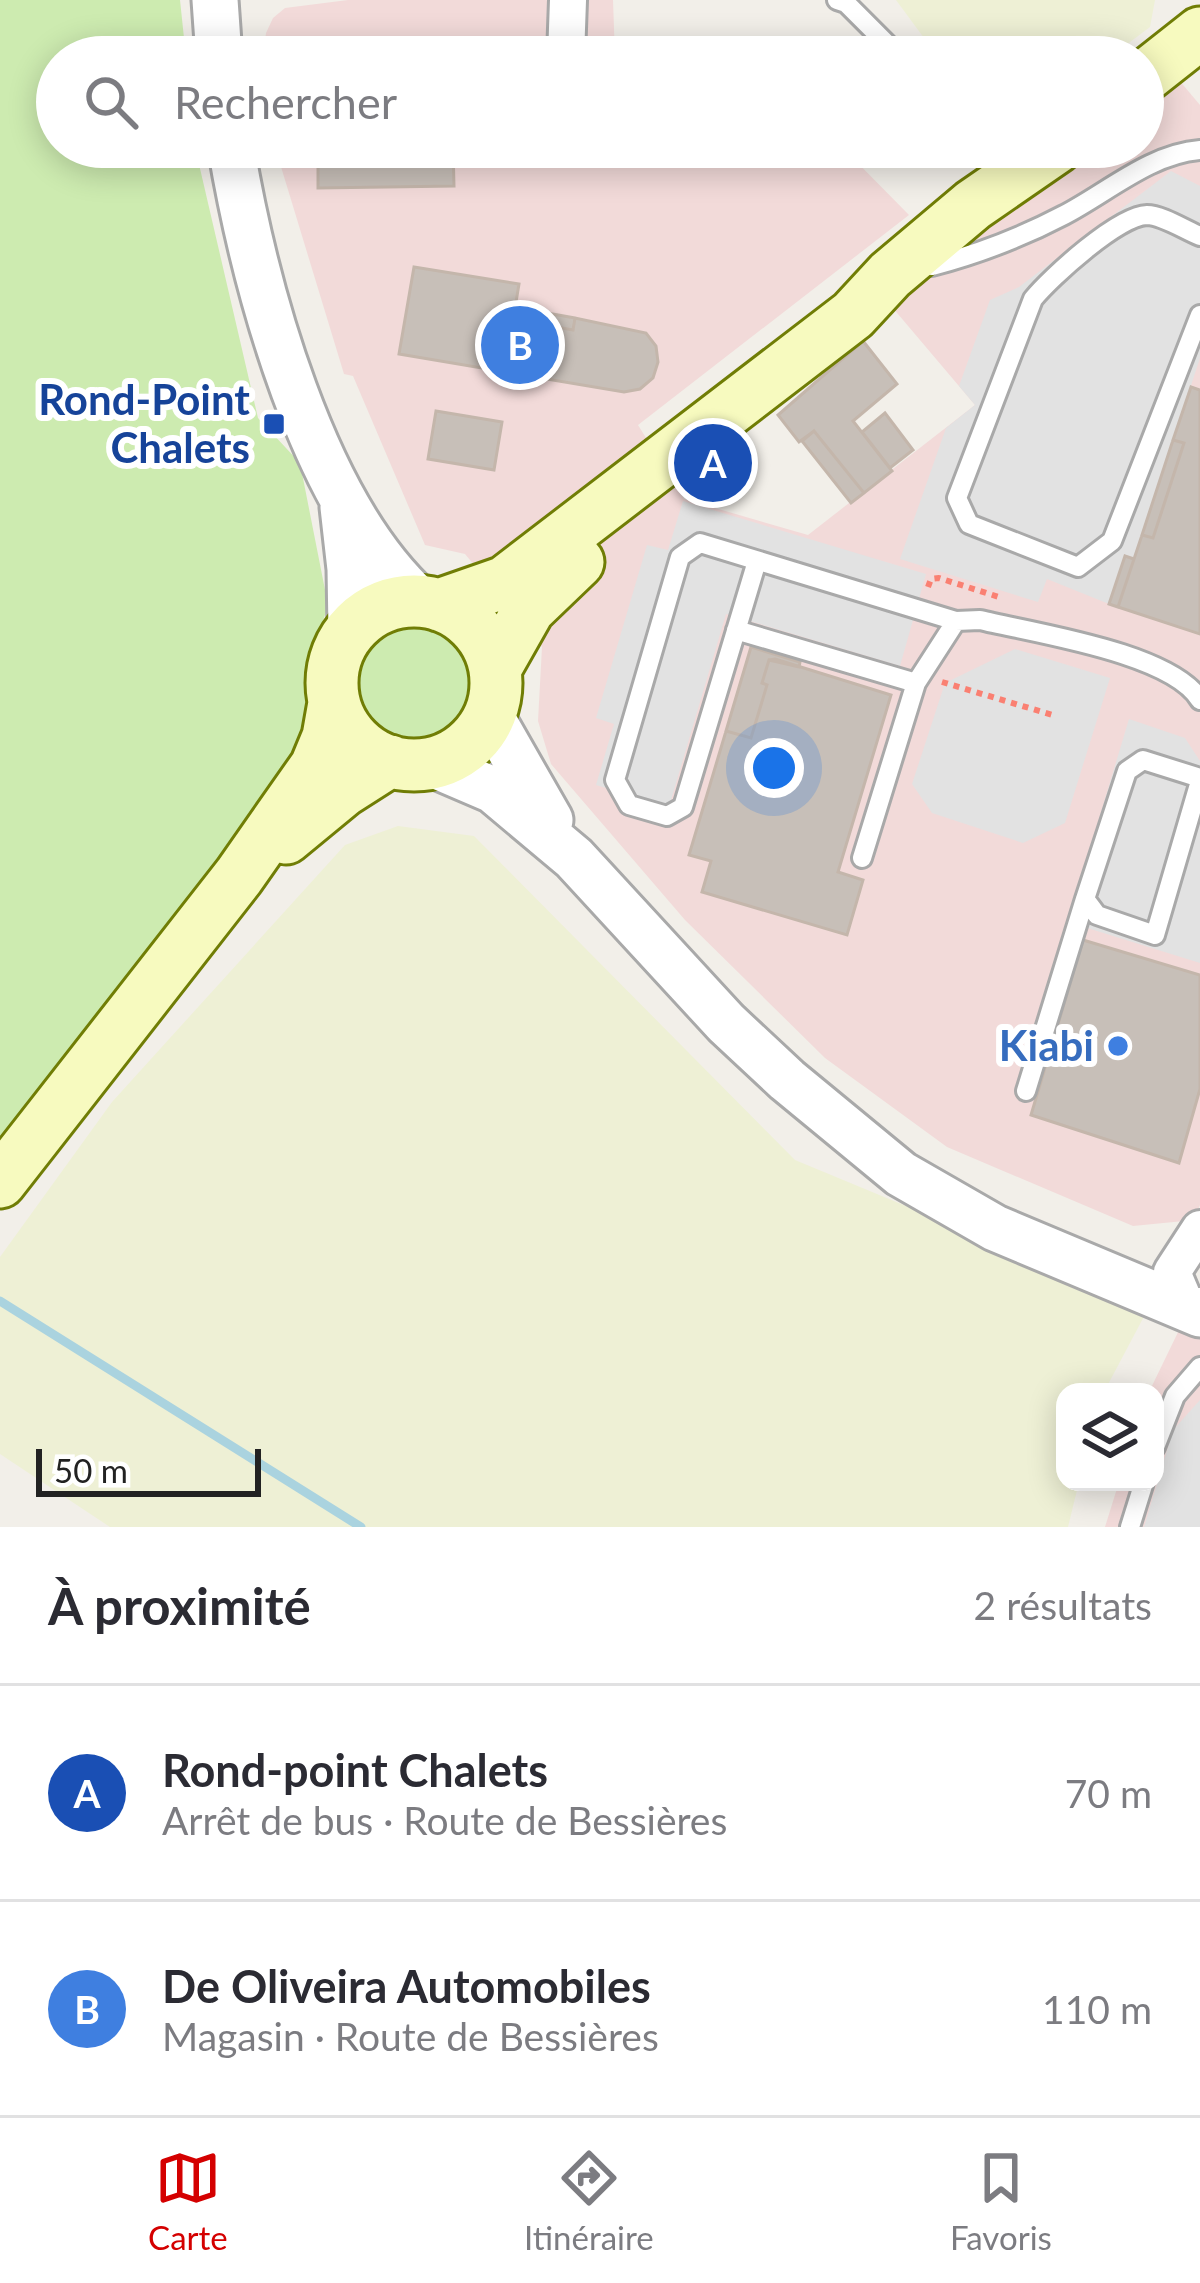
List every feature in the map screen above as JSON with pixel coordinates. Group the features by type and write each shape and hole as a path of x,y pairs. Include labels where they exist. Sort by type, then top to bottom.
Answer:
{"main road":[{"path":"1164,62 1200,33"},
{"path":"239,876 343,791 410,762 466,746 529,609 720,421 853,315 890,275 973,205 1027,168"},
{"path":"853,315 902,289 932,266 1035,168"},
{"path":"0,1182 239,876 316,766 334,703 334,664 351,630 389,604 429,603 506,582 682,443 720,421"},
{"path":"429,603 459,614 476,629 488,647 492,692"},
{"path":"334,703 361,745 410,762"}],"street":[{"path":"215,0 218,36"},
{"path":"567,36 568,0"},
{"path":"234,168 287,369 343,504 400,583 429,603"},
{"path":"343,504 351,630"},
{"path":"492,692 517,767 574,858"},
{"path":"410,762 493,790 574,858 726,1023 787,1080 901,1174 955,1207 1049,1254 1193,1294 1200,1229"}],"lane":[{"path":"837,0 879,36"},
{"path":"1164,160 1200,150"},
{"path":"932,266 977,254 1064,215 1145,168"},
{"path":"1200,236 1149,215 1129,221 1045,284 1034,299 957,498 969,524 1078,567 1112,541 1200,315"},
{"path":"757,562 683,807 667,816 628,806 615,780 680,557 700,543 956,621 980,620 1157,664 1192,686 1200,700"},
{"path":"862,858 916,683 956,621"},
{"path":"736,630 916,683"},
{"path":"1026,1091 1085,899 1127,771 1143,760 1200,779 1155,935 1097,915 1085,899"},
{"path":"1164,1424 1175,1396 1200,1367"},
{"path":"1130,1527 1141,1491"}],"shaded area":[{"path":"348,0 613,0 614,36 266,36 273,18 285,8"},
{"path":"1173,73 1200,105 1200,1205 1194,1220 1133,1226 947,1147 825,1058 685,920 551,764 538,721 542,647 465,554 425,545 353,376 344,374 281,168 863,168 909,215 638,425 684,499 808,535 975,405 892,307 1059,168 1164,168 1164,80"},
{"path":"1171,171 1200,186 1200,358 1134,559 1124,557 1109,604 1047,579 1038,602 900,559 946,428 975,405 959,386 990,300 1019,287"},
{"path":"683,501 926,574 900,666 726,614 669,807 596,785 614,724 596,718 647,545 668,550"},
{"path":"1015,649 1110,678 1065,823 1023,843 932,813 912,784 945,683"},
{"path":"1129,719 1185,738 1200,761 1200,963 1068,922"},
{"path":"1182,1324 1200,1330 1200,1527 1105,1527 1116,1491 1164,1491 1164,1383 1153,1383"},
{"path":"1200,1400 1200,1527 1144,1527 1155,1491 1164,1491 1164,1460 1173,1430"}],"green space":[{"path":"0,0 180,0 184,36 36,36 36,168 200,168 258,418 300,463 328,605 308,670 310,736 305,759 0,1143"},
{"path":"896,0 1155,0 1150,27 1138,36 923,36"},
{"path":"414,618 439,623 459,637 473,657 478,682 473,707 459,727 439,741 414,746 389,741 369,727 355,707 350,682 355,657 369,637 389,623"},
{"path":"398,826 474,836 795,1160 1149,1307 1109,1383 1056,1383 1056,1491 1077,1491 1068,1527 110,1527 0,1454 0,1257 112,1102 345,845"}],"building":[{"path":"318,168 454,168 454,186 318,188"},
{"path":"414,267 519,284 515,308 536,311 534,323 573,330 575,318 646,333 656,346 653,378 640,389 624,392 399,354"},
{"path":"536,311 575,318 573,330 534,323"},
{"path":"863,341 897,384 853,421 892,471 864,493 814,431 799,442 778,415"},
{"path":"1191,387 1200,390 1200,634 1118,607 1142,535 1153,538 1184,443 1173,440"},
{"path":"436,411 502,422 494,470 428,459"},
{"path":"885,413 913,450 890,468 862,432"},
{"path":"814,431 864,493 851,503 802,441"},
{"path":"1173,440 1184,443 1153,538 1142,535"},
{"path":"1125,556 1134,559 1118,607 1109,604"},
{"path":"751,647 800,662 799,667 769,660 762,683 767,685 751,738 726,731"},
{"path":"769,660 891,695 838,872 863,880 847,935 702,892 711,861 689,855 726,731 751,738 767,685 762,683"},
{"path":"1083,940 1200,975 1200,1089 1179,1163 1031,1115"}],"waterway":[{"path":"0,1301 361,1527"}],"place":[{"name":"De Oliveira Automobiles","path":"520,345"},
{"name":"Rond-Point Chalets","path":"274,424"},
{"name":"Rond-point Chalets","path":"713,463"},
{"name":"Kiabi","path":"1118,1046"}]}
